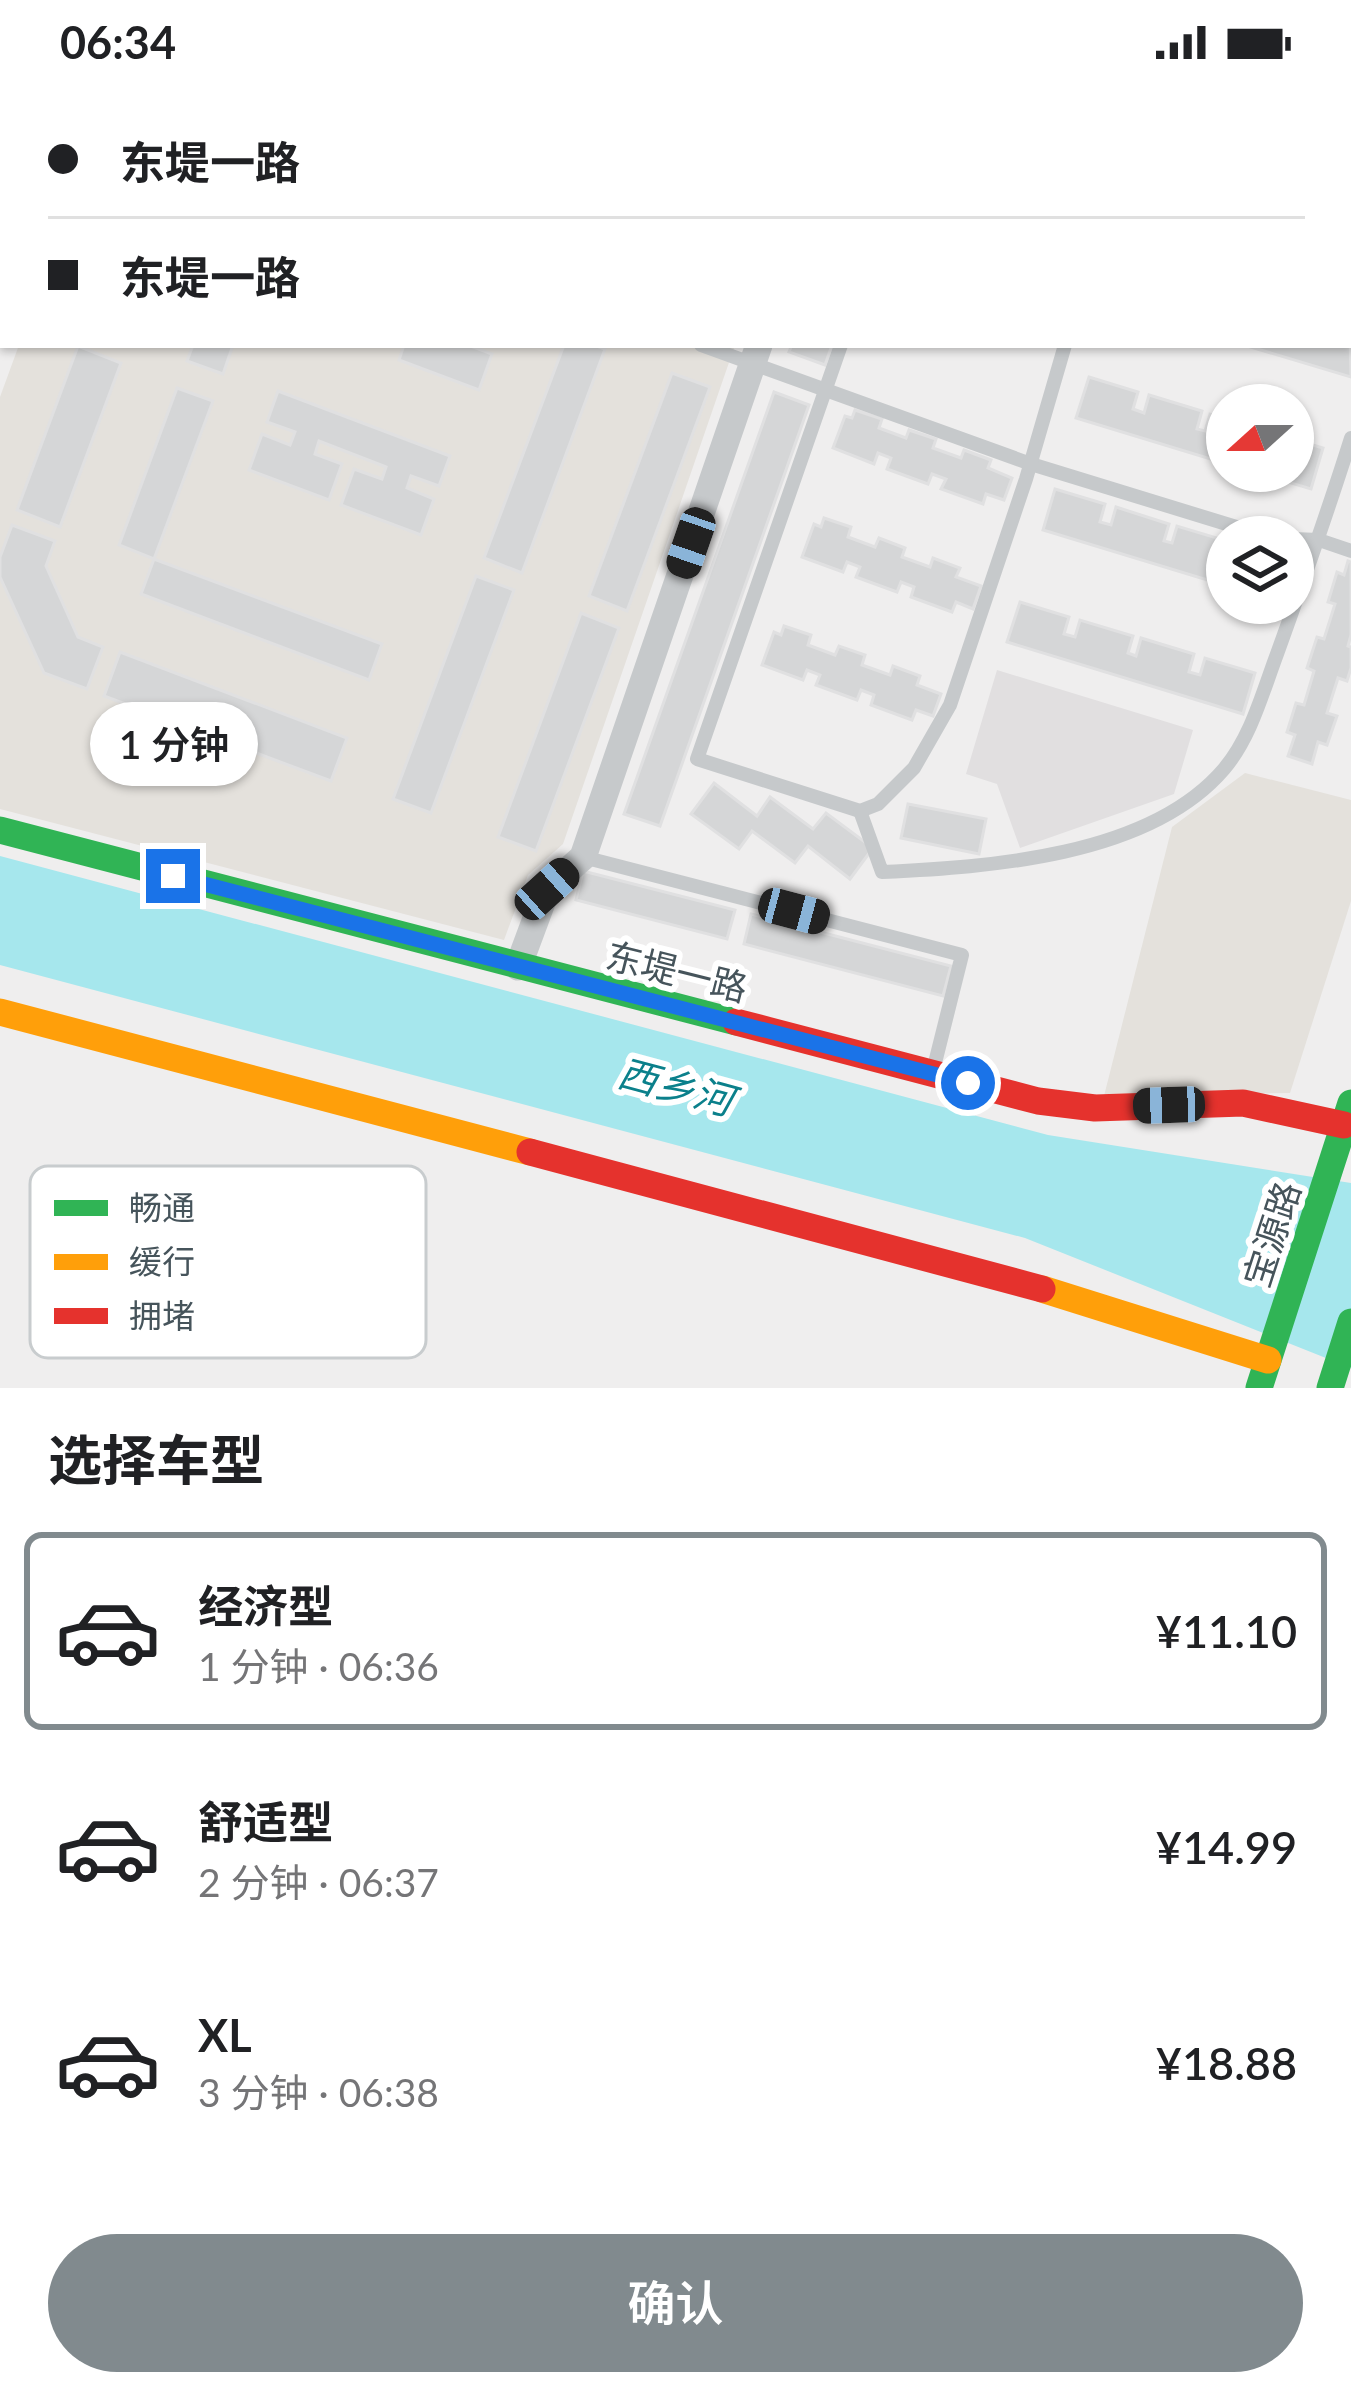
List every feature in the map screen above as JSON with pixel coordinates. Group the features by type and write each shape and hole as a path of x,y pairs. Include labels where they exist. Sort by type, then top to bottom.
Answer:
{"street":[{"path":"518,967 547,889 583,857 756,354"},
{"name":"东堤一路","path":"0,830 1057,1103 1095,1108 1243,1102 1347,1114"},
{"path":"0,1012 1023,1283 1268,1360"},
{"name":"宝源路","path":"1259,1388 1347,1114"},
{"path":"1330,1388 1351,1322"}],"lane":[{"path":"719,348 756,354 826,389 1031,464 1206,518"},
{"path":"841,348 697,759 860,811 878,804 914,767 950,705 1031,464 1064,348"},
{"path":"860,811 882,872 967,868 1048,854 1125,834 1177,808 1221,773 1244,743 1351,438"},
{"path":"1314,540 1351,551"},
{"path":"583,857 962,955 933,1074"}],"shaded area":[{"path":"18,348 734,348 563,844 528,875 504,940 0,809 0,397"},
{"path":"997,670 1193,730 1174,794 1020,848 997,784 966,774"},
{"path":"1245,773 1351,800 1351,901 1290,1093 1104,1096 1172,827"}],"water":[{"name":"西乡河","path":"0,856 1048,1135 1351,1183 1351,1368 1025,1238 0,965"}],"building":[{"path":"77,348 121,363 60,527 17,510"},
{"path":"192,348 232,348 223,374 187,361"},
{"path":"403,348 476,348 492,354 479,390 399,360"},
{"path":"563,348 605,349 522,573 484,558"},
{"path":"791,348 831,348 825,365 789,352"},
{"path":"1254,348 1350,348 1351,377"},
{"path":"672,373 710,387 627,611 589,596"},
{"path":"1089,377 1138,392 1133,409 1144,413 1149,395 1202,411 1197,429 1206,428 1206,458 1076,418"},
{"path":"177,388 213,401 154,559 119,545"},
{"path":"278,391 450,456 439,486 411,476 407,488 434,499 421,535 341,505 354,469 382,479 386,467 319,441 315,454 342,464 329,500 249,470 262,434 290,445 295,432 267,422"},
{"path":"774,392 809,405 660,826 624,814"},
{"path":"855,410 882,419 879,428 906,438 909,430 936,439 933,448 961,458 964,450 991,460 988,468 1012,478 1004,500 986,494 983,504 941,489 946,479 932,474 928,484 887,469 891,458 878,453 874,464 833,448 845,416 852,418"},
{"path":"1314,445 1323,448 1314,479"},
{"path":"1055,489 1105,504 1100,522 1111,525 1116,507 1169,524 1164,541 1172,543 1177,526 1206,535 1206,580 1043,530"},
{"path":"824,518 851,527 848,537 875,547 879,538 905,548 902,557 930,567 933,558 960,568 956,577 981,586 973,609 956,602 952,612 911,597 914,587 901,582 897,592 856,577 860,567 847,562 843,572 802,557 814,524 821,527"},
{"path":"12,525 55,541 46,566 78,637 103,647 87,689 44,673 0,577 0,557"},
{"path":"154,559 382,644 369,680 141,594"},
{"path":"1348,561 1351,668 1347,681 1338,678 1327,713 1337,716 1327,745 1318,742 1312,764 1288,756 1295,735 1287,732 1296,703 1304,705 1314,671 1307,668 1317,637 1324,639 1335,604 1328,602 1337,572 1344,575"},
{"path":"476,576 514,590 431,813 393,799"},
{"path":"1020,602 1069,617 1064,634 1075,637 1080,620 1133,636 1128,653 1136,656 1141,638 1194,654 1189,672 1200,675 1205,658 1255,673 1243,714 1007,642"},
{"path":"581,613 619,628 536,851 498,837"},
{"path":"784,626 811,635 808,645 835,655 839,646 865,655 862,665 890,675 893,666 920,676 917,685 941,694 933,716 916,710 912,720 871,705 874,695 861,690 857,700 816,685 820,675 807,670 803,680 762,665 774,632 781,635"},
{"path":"120,652 347,738 331,781 104,696"},
{"path":"714,783 757,816 770,797 813,829 826,813 873,848 850,879 808,846 795,863 752,831 739,849 691,814"},
{"path":"908,804 986,819 979,854 901,838"},
{"path":"583,871 735,910 727,939 576,900"},
{"path":"751,914 951,966 943,996 744,944"}],"traffic: fast":[{"path":"0,830 736,1022"},
{"path":"1259,1388 1351,1103"},
{"path":"1330,1388 1351,1322"}],"traffic: slow":[{"path":"0,1012 530,1152"},
{"path":"1042,1289 1268,1360"}],"traffic: jam":[{"path":"736,1022 1038,1101 1095,1108 1243,1103 1344,1125"},
{"path":"530,1152 1042,1289"}],"route":[{"path":"173,876 968,1083"}]}
